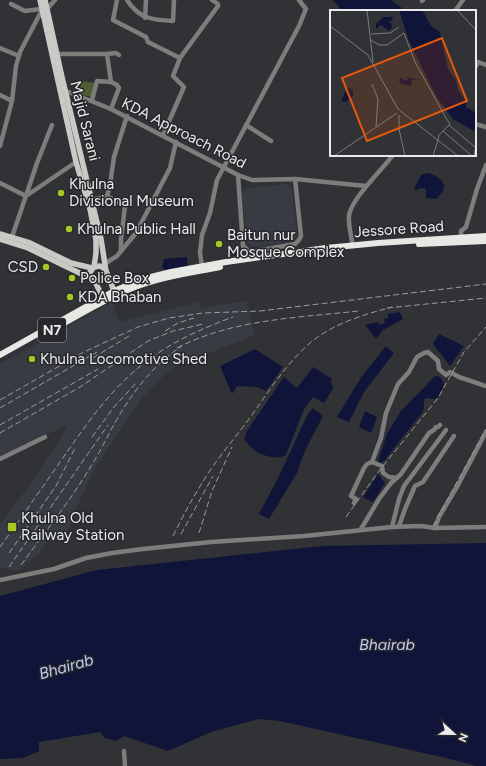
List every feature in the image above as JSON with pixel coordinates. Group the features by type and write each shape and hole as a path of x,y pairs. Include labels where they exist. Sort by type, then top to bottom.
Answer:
{"highway":[{"name":"Jessore Road","path":"104,299 114,291 144,279 202,266 352,246 486,236"},
{"name":"Jessore Road","path":"0,355 104,299 146,283 173,276 228,265 312,254 378,247 486,241"},
{"name":"N7","path":"0,360 104,299"}],"main road":[{"name":"Majid Sarani","path":"40,0 57,54 92,200 106,263 106,272 114,291"},
{"name":"Majid Sarani","path":"45,0 43,9 76,162 90,209 96,240 96,253 93,268"},
{"path":"0,234 30,243 71,263 93,268 100,266 104,268 106,277 98,282 28,248 0,239"},
{"path":"475,236 486,241"},
{"path":"93,268 90,272 104,299"}],"street":[{"path":"0,146 12,101 16,66 20,52 43,9 55,0"},
{"path":"117,0 113,20 146,37 148,42 180,58"},
{"path":"127,0 133,9 146,18 173,20 174,0"},
{"path":"146,0 146,18"},
{"path":"163,135 184,87 173,76 180,58 218,6 218,4 212,0"},
{"path":"202,266 200,253 202,235 210,213 217,180 223,166 299,26 306,9 299,0"},
{"path":"456,10 463,0"},
{"path":"11,4 25,12 43,9"},
{"path":"0,48 19,56"},
{"path":"57,54 116,53 119,55"},
{"path":"107,54 111,82"},
{"path":"476,66 478,62 486,65"},
{"path":"92,100 97,81 111,82 119,88 111,109"},
{"name":"KDA Approach Road","path":"66,91 92,100 127,116 238,175 252,180 295,179 366,186"},
{"path":"0,95 12,101"},
{"path":"107,196 114,157 127,116"},
{"path":"476,124 486,127"},
{"path":"12,237 37,163 52,125"},
{"path":"246,125 271,141"},
{"path":"106,263 117,256 136,233 170,168 176,142"},
{"path":"352,246 349,215 352,205 366,186 392,156"},
{"path":"26,196 76,162"},
{"path":"461,237 461,231 466,227 486,165"},
{"path":"238,175 243,246 250,252 250,259"},
{"path":"250,252 295,244 299,240 301,236 295,179"},
{"path":"0,183 26,196"},
{"path":"92,200 107,196 125,206 121,251"},
{"path":"354,503 356,499 351,496 364,468 367,464 372,462 381,438 386,413 394,392 398,384 409,372 417,357 428,352 438,361 439,369 446,375 450,372 486,386"},
{"path":"361,529 379,499 391,483 397,478 429,433 440,425"},
{"path":"392,526 404,486 446,430"},
{"path":"435,528 439,517 486,432"},
{"path":"399,526 404,509 415,486 428,476 454,436"},
{"path":"0,459 44,437"},
{"path":"372,462 382,466 384,473 397,478"},
{"path":"0,580 54,569 86,558 112,553 212,542 304,536 392,526 421,526 435,528 486,527"},
{"path":"124,751 125,766"}],"shaded area":[{"path":"285,184 289,185 292,190 297,235 296,239 294,241 254,247 249,245 247,241 242,195 243,191 248,188"},
{"path":"247,301 255,335 179,365 164,375 143,397 95,468 81,497 65,537 46,543 40,552 19,571 0,568 0,525 30,484 67,428 65,426 0,457 0,364 112,302 119,322 199,302 201,308"}],"green space":[{"path":"81,81 95,83 92,97 79,94"}],"water":[{"path":"332,0 391,0 402,8 402,10 339,10 339,6"},
{"path":"427,173 437,177 443,183 444,187 441,195 436,199 426,198 426,189 414,189 421,175"},
{"path":"187,257 188,268 171,272 162,268 164,259"},
{"path":"399,312 403,319 383,330 376,339 365,325 378,322 380,325 385,323 384,319 388,318 388,314"},
{"path":"439,334 464,346 450,366 433,344"},
{"path":"386,346 394,353 364,392 349,422 337,417 362,376"},
{"path":"255,349 283,367 266,391 257,387 237,386 232,394 220,366"},
{"path":"313,367 332,379 331,384 334,387 324,403 313,397 304,409 286,455 270,457 255,451 244,439 247,431 284,377 297,388"},
{"path":"435,376 440,377 444,384 439,396 435,399 426,398 424,400 424,409 422,413 383,462 379,463 378,461 387,434 401,411"},
{"path":"313,408 323,416 306,450 298,471 269,519 259,514 277,480 308,414"},
{"path":"365,411 377,417 371,433 359,427"},
{"path":"378,474 385,483 373,502 363,498"},
{"name":"Bhairab","path":"486,543 486,766 477,766 280,721 259,719 211,732 168,751 124,736 116,741 105,738 100,732 39,742 39,751 23,758 0,759 0,596 97,570 322,546"}],"railway":[{"path":"0,400 84,352 138,327 169,318 203,313 260,311 486,284"},
{"path":"387,308 486,298"},
{"path":"173,536 194,496 214,464 294,359 310,343 329,330 349,320 392,307"},
{"path":"177,348 198,338 243,325 289,318 358,311"},
{"path":"0,547 87,425 119,386 152,357 164,349 191,334 233,317"},
{"path":"165,331 178,323 194,318"},
{"path":"0,433 80,387 148,341 173,331 203,324"},
{"path":"346,517 379,471 438,398 464,352 486,327"},
{"path":"93,358 129,336"},
{"path":"21,565 83,479 133,394 160,363 182,346"},
{"path":"0,408 97,352"},
{"path":"0,425 98,369"},
{"path":"92,437 114,407 137,382"},
{"path":"9,567 108,425"},
{"path":"433,526 486,429"},
{"path":"199,533 212,491 232,447"},
{"path":"9,553 56,486 75,448"},
{"path":"181,534 213,476"}],"place":[{"name":"Khulna Divisional Museum","path":"61,193"},
{"name":"Khulna Public Hall","path":"69,229"},
{"name":"Baitun nur Mosque Complex","path":"219,244"},
{"name":"CSD","path":"46,267"},
{"name":"Police Box","path":"72,278"},
{"name":"KDA Bhaban","path":"70,297"},
{"name":"Khulna Locomotive Shed","path":"32,359"},
{"name":"Khulna Old Railway Station","path":"12,527"}]}
